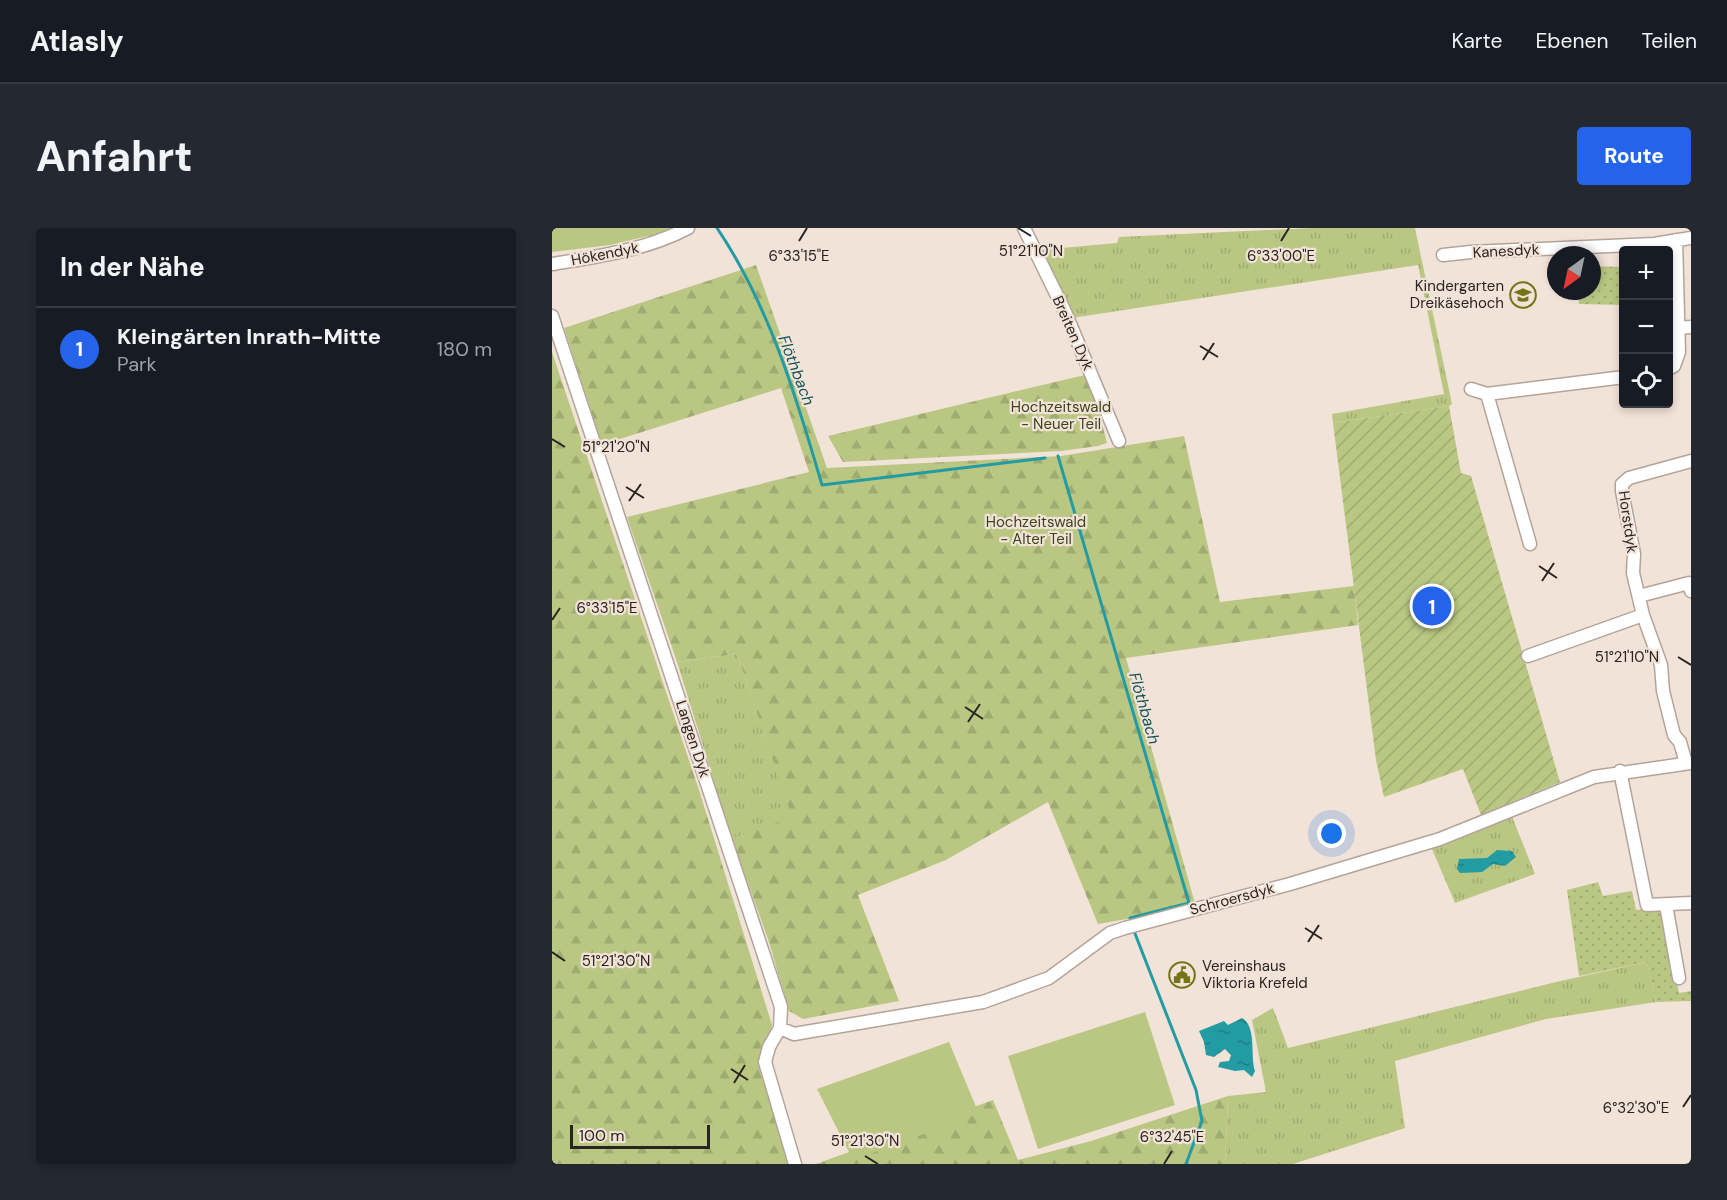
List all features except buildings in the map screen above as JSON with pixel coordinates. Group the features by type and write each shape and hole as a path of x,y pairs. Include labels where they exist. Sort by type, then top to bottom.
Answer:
{"street":[{"name":"Hökendyk","path":"553,264 608,255 661,242 688,228"},
{"name":"Breiten Dyk","path":"1024,228 1066,314 1119,441"},
{"name":"Kanesdyk","path":"1443,255 1654,244 1691,238"},
{"path":"1673,366 1685,328 1676,240"},
{"name":"Langen Dyk","path":"552,316 781,1007 780,1028 769,1047 765,1062 795,1164"},
{"path":"1471,389 1487,394 1619,378"},
{"path":"1487,394 1530,544"},
{"name":"Horstdyk","path":"1689,763 1680,742 1674,735 1663,691 1661,665 1643,615 1633,573 1634,554 1622,484 1636,475 1691,461"},
{"path":"1639,596 1690,584"},
{"path":"1528,656 1643,615"},
{"name":"Schroersdyk","path":"780,1028 794,1034 983,1002 1049,978 1110,933 1440,839 1594,777 1620,771 1689,763"},
{"path":"1620,771 1647,905 1691,903"},
{"path":"1666,905 1680,978"}],"green space":[{"path":"552,228 673,228 653,239 648,236 610,245 552,252"},
{"path":"1312,228 1415,228 1452,404 1333,423 1332,414 1444,394 1418,265 1072,318 1039,250 1117,243 1119,237"},
{"name":"Hochzeitswald - Alter Teil","path":"756,265 827,468 1061,456 1184,436 1220,602 1354,586 1358,625 1126,658 1196,907 1098,924 1048,802 946,860 858,895 899,1001 803,1019 789,1011 769,942 732,839 792,817 737,654 677,662 627,517 809,472 781,388 601,445 564,328"},
{"path":"1601,266 1619,267 1619,305 1579,304 1579,300 1601,300"},
{"path":"552,352 699,790 772,1025 760,1071 789,1164 552,1164"},
{"name":"Hochzeitswald - Neuer Teil","path":"1089,374 1107,443 1098,446 1061,451 843,462 828,436"},
{"path":"1449,406 1461,473 1471,476 1560,782 1481,815 1463,769 1384,797 1376,760 1333,423"},
{"path":"737,654 793,818 732,839 677,662"},
{"path":"1511,814 1535,874 1455,903 1432,849"},
{"path":"1598,882 1603,896 1632,891 1636,910 1662,908 1679,993 1691,991 1691,1001 1656,1002 1647,962 1579,976 1567,890"},
{"path":"1647,962 1656,1002 1546,1019 1395,1061 1405,1128 1293,1164 1225,1164 1228,1096 1266,1092 1252,1020 1273,1008 1288,1048"},
{"path":"1145,1012 1175,1105 1038,1149 1008,1056"},
{"path":"949,1042 979,1114 853,1160 817,1089"},
{"path":"1228,1096 1225,1164 816,1164 993,1100 1018,1160 1091,1141"}],"water":[{"path":"1497,850 1512,851 1516,857 1505,866 1493,864 1482,872 1460,873 1457,869 1459,859 1487,858"},
{"path":"1242,1018 1250,1028 1255,1071 1252,1077 1244,1070 1235,1071 1218,1067 1220,1062 1229,1061 1231,1055 1225,1049 1214,1057 1206,1055 1199,1031 1224,1021 1228,1025"}],"waterway":[{"name":"Flöthbach","path":"717,228 752,288 766,320 791,385 822,485 1045,458"},
{"name":"Flöthbach","path":"1058,456 1189,903 1130,918 1131,922"},
{"name":"Flöthbach","path":"1134,931 1196,1090 1202,1121 1186,1164"}],"place":[{"name":"Kindergarten Dreikäsehoch","path":"1523,295"},
{"name":"Kleingärten Inrath-Mitte","path":"1432,606"},
{"name":"Vereinshaus Viktoria Krefeld","path":"1182,975"}]}
